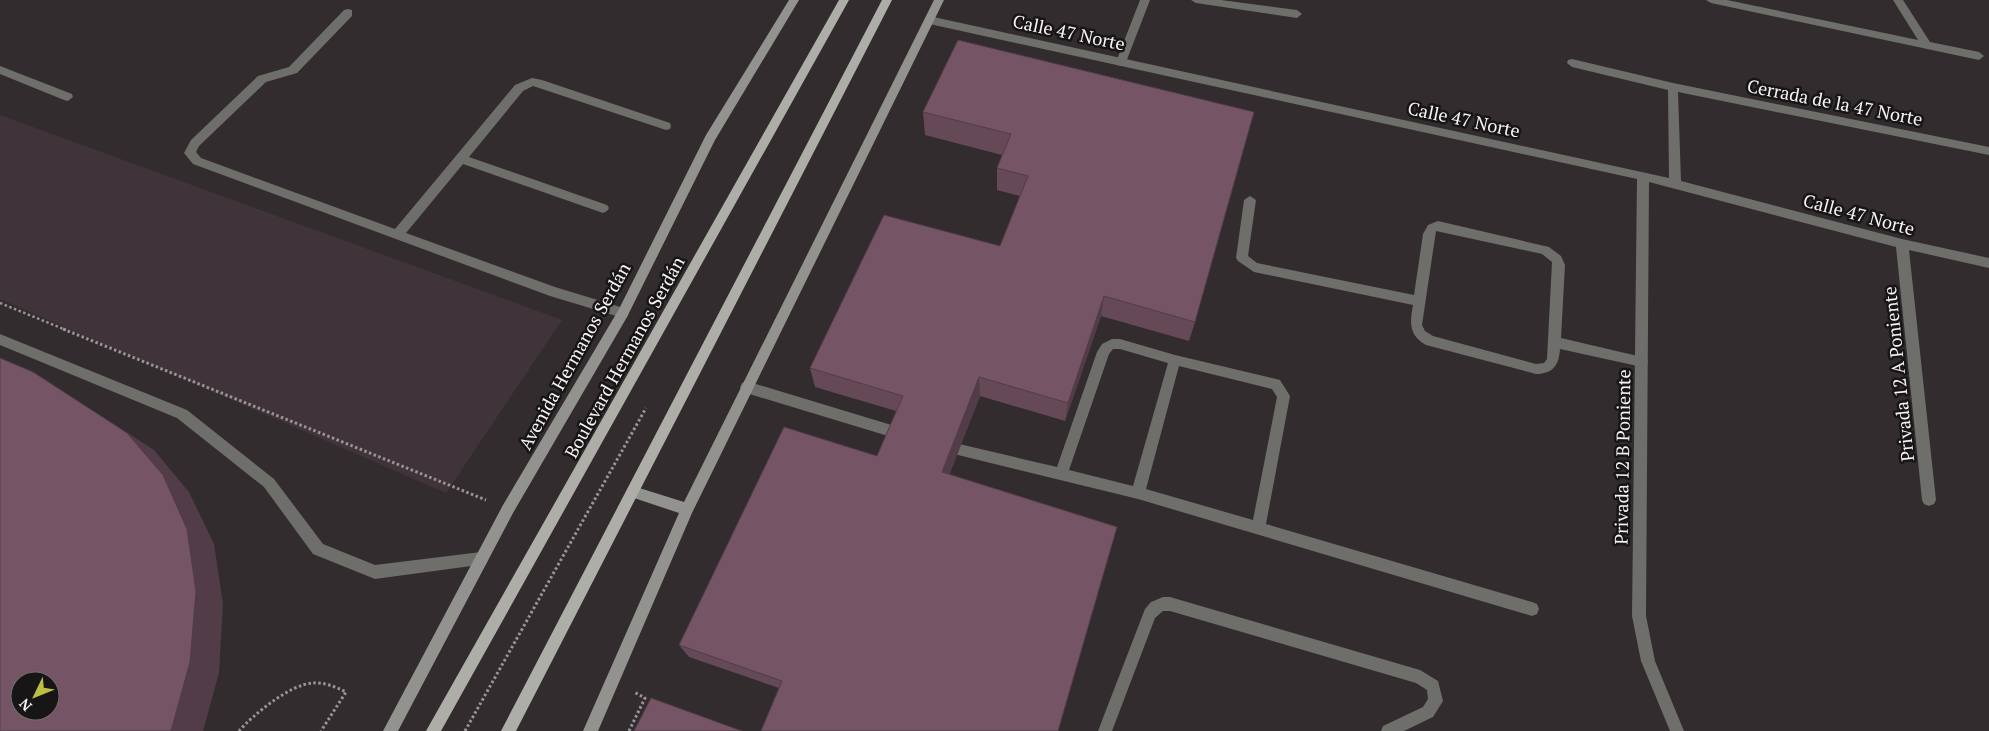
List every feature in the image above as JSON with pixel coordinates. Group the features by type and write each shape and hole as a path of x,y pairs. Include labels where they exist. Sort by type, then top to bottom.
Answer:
{"main road":[{"name":"Avenida Hermanos Serdán","path":"390,731 508,509 623,313 710,138 794,0"},
{"name":"Boulevard Hermanos Serdán","path":"433,731 844,0"},
{"path":"508,731 887,0"},
{"path":"590,731 687,509 939,0"},
{"path":"633,492 687,509"}],"street":[{"path":"1121,62 1146,0"},
{"path":"1196,0 1297,14"},
{"path":"1711,0 1979,56"},
{"path":"1898,0 1926,45"},
{"path":"348,14 293,70 262,79 195,143 190,154 197,161 399,233 554,292 623,313"},
{"name":"Calle 47 Norte","path":"929,20 1675,183 1902,244 1989,263"},
{"name":"Cerrada de la 47 Norte","path":"1572,63 1673,87 1989,151"},
{"path":"0,70 68,97"},
{"path":"399,233 519,88 532,82 538,82 666,126"},
{"path":"1673,87 1675,183"},
{"path":"461,159 603,208"},
{"name":"Privada 12 B Poniente","path":"1643,176 1639,616 1648,661 1677,731"},
{"path":"1250,200 1242,258 1254,267 1420,301"},
{"path":"1438,226 1545,250 1558,259 1554,342 1553,360 1550,366 1544,369 1536,369 1422,338 1416,325 1429,234 1432,228 1438,226"},
{"name":"Privada 12 A Poniente","path":"1902,244 1928,500"},
{"path":"0,339 182,414 269,483 318,549 375,572 481,559"},
{"path":"1554,342 1642,362"},
{"path":"1061,474 1106,346 1120,344 1174,360 1276,384 1284,396 1258,528"},
{"path":"1138,493 1174,360"},
{"path":"746,388 898,434"},
{"path":"959,450 1138,493 1532,609"},
{"path":"1105,731 1150,614 1154,607 1162,604 1180,607 1420,677 1433,686 1436,701 1428,712 1388,731"}],"path":[{"path":"0,304 508,509"},
{"path":"239,731 279,697 310,683 337,687 346,692 322,731"},
{"path":"629,731 645,698 634,692"}],"shaded area":[{"path":"0,115 562,320 446,493 0,299"}],"building":[{"path":"958,40 1254,112 1195,322 1104,296 1068,403 979,377 942,472 1117,527 1058,731 761,731 782,681 679,645 784,427 877,456 903,396 810,368 884,215 1000,246 1028,176 997,168 1011,134 923,112"},
{"path":"0,358 33,372 127,433 163,475 187,529 196,591 190,662 171,731 0,731"},
{"path":"651,698 742,731 634,731"}]}
